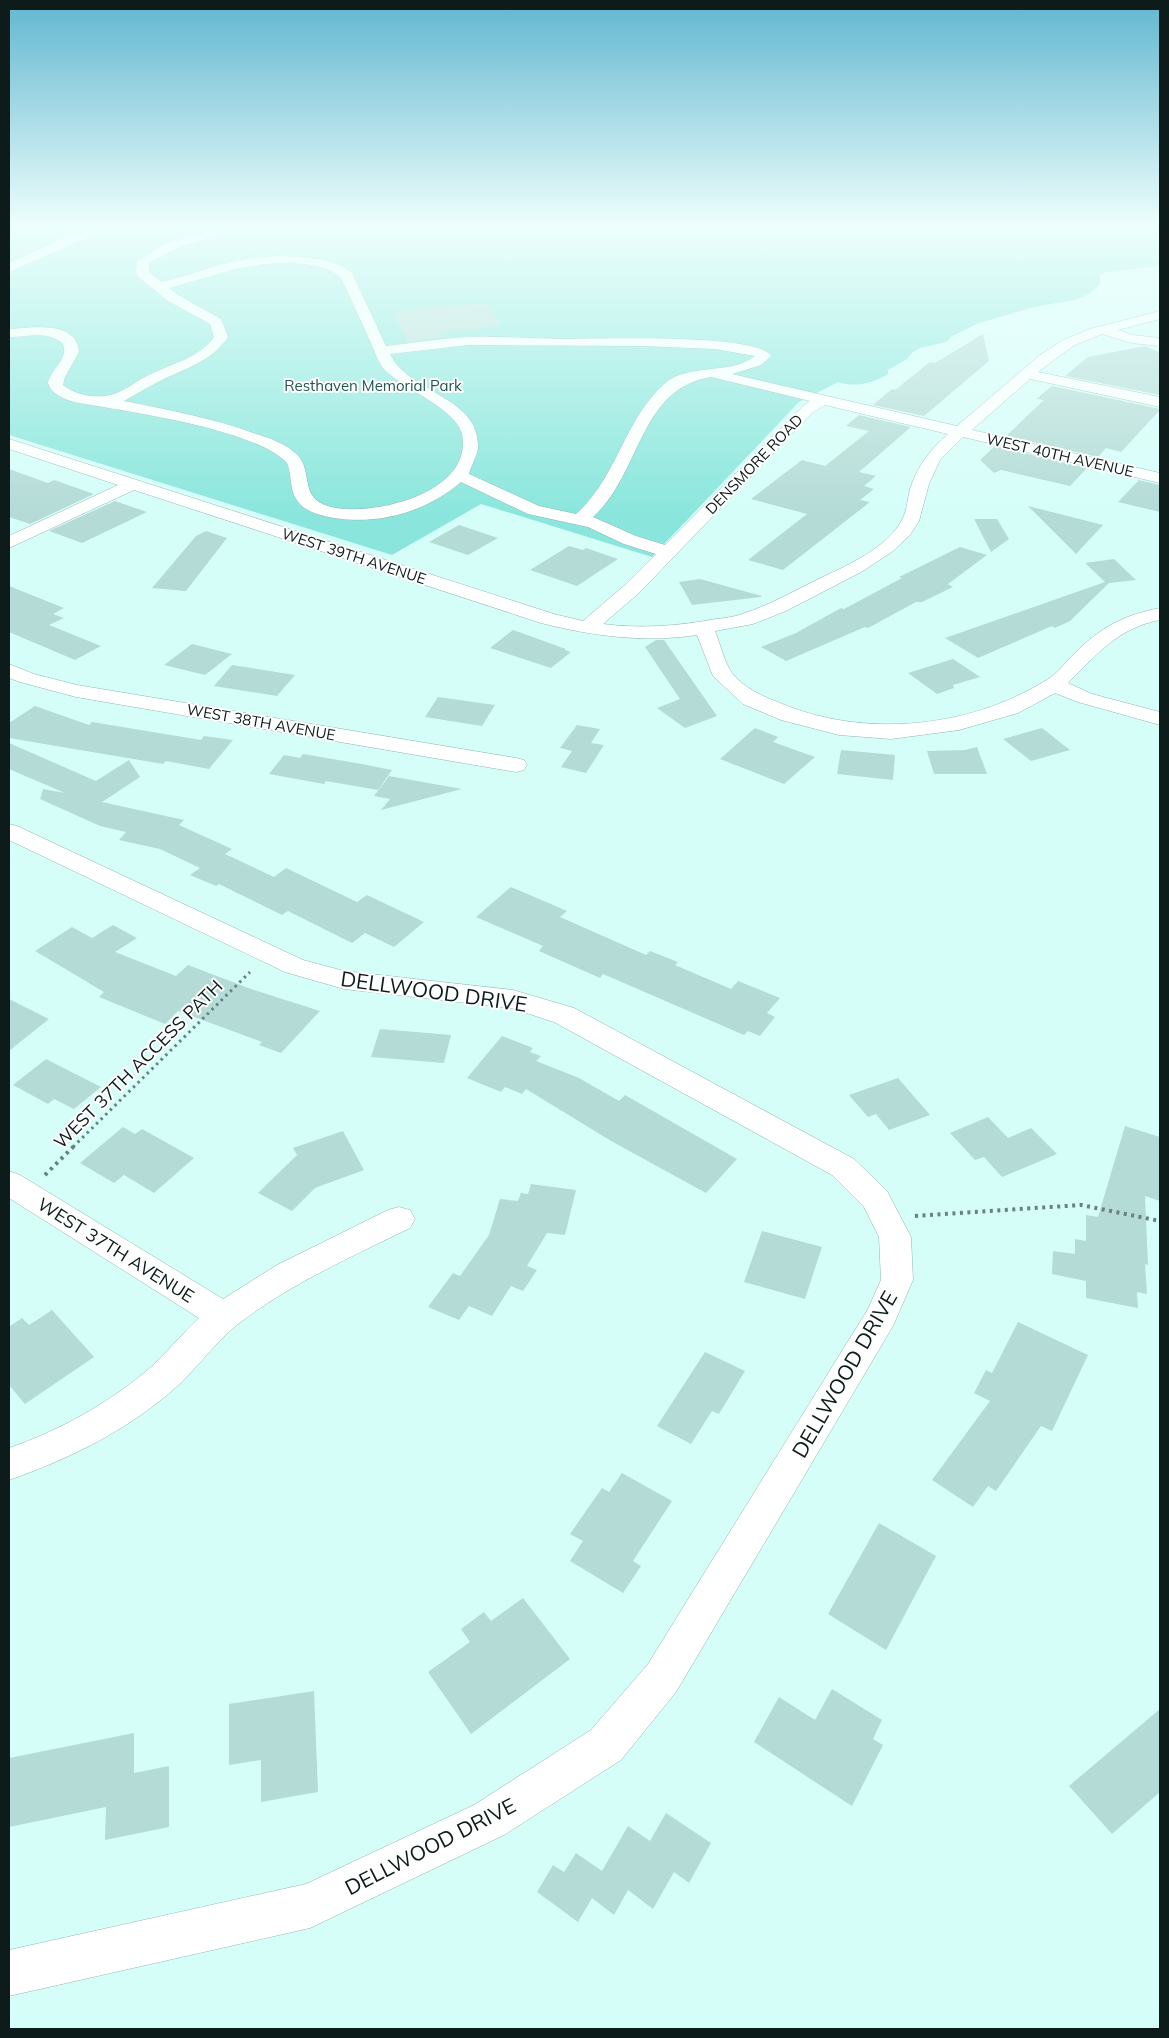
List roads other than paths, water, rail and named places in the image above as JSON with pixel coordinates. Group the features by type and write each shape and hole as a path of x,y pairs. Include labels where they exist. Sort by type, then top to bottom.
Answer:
{"street":[{"path":"18,323 51,331 63,336 70,342 72,353 55,379 56,386 68,396 95,401 125,403 193,420 254,439 290,455 298,468 300,494 308,502 324,510 342,514 376,514 402,509 432,495 452,482 460,474 470,454 471,435 466,424 441,403 395,374 388,365 368,323"},
{"path":"125,403 152,379 201,356 215,346 221,337 216,323"},
{"name":"WEST 39TH AVENUE","path":"9,444 548,619 586,628 628,634 668,633 748,619 787,603 847,572 885,548 904,530 917,508 919,489 928,464 937,452 1027,374 1068,343 1102,330 1129,323"},
{"path":"1102,330 1125,338 1160,342"},
{"path":"9,334 51,331"},
{"path":"381,351 469,341 644,342 723,346 759,352 764,356 757,362 744,366 678,382 653,406 632,438 604,498 580,520"},
{"path":"709,373 960,432"},
{"path":"1027,374 1160,402"},
{"name":"DENSMORE ROAD","path":"586,628 622,599 808,409 822,400"},
{"name":"WEST 40TH AVENUE","path":"960,432 1160,478"},
{"path":"460,474 534,510 601,525 624,538 668,552"},
{"path":"9,543 133,484"},
{"path":"432,495 465,487 501,494"},
{"path":"704,628 722,676 751,699 788,715 839,728 891,732 959,723 1010,708 1054,685 1099,640 1117,628 1145,617 1160,614"},
{"name":"WEST 38TH AVENUE","path":"15,678 76,691 516,765"},
{"path":"1054,685 1085,698 1160,719"},
{"name":"DELLWOOD DRIVE","path":"9,831 294,966 344,980 513,999 564,1015 843,1167 876,1199 895,1237 897,1280 881,1316 662,1678 606,1745 489,1820 310,1906 9,1973"},
{"name":"WEST 37TH AVENUE","path":"17,1189 224,1316"},
{"path":"9,1464 30,1457 96,1424 128,1403 161,1378 224,1316 274,1281 398,1219"}],"park label":[{"name":"Resthaven Memorial Park","path":"373,385"}]}
